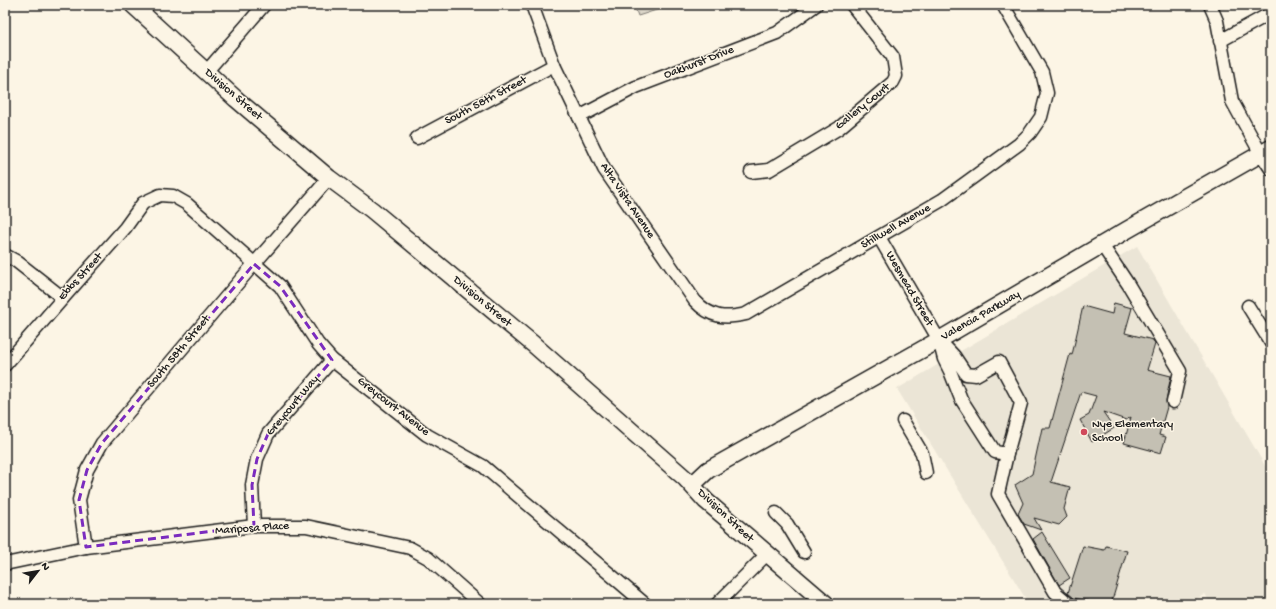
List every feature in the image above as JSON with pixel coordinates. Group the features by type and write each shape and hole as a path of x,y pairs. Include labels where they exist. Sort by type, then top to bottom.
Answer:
{"main road":[{"name":"Division Street","path":"133,5 206,72 329,178 372,210 530,341 692,485 706,502 826,604"},
{"name":"Valencia Parkway","path":"692,485 708,470 939,340 1266,151"}],"street":[{"path":"206,72 264,5"},
{"name":"Alta Vista Avenue","path":"532,5 554,65 604,169 695,301 702,309 716,316"},
{"name":"Oakhurst Drive","path":"579,117 636,87 777,33 816,5"},
{"name":"Gallery Court","path":"751,172 769,170 838,128 892,82 896,76 893,57 852,5"},
{"name":"Stillwell Avenue","path":"716,316 732,317 746,314 879,238 941,200 1019,144 1030,133 1041,117 1047,93 1042,72 1003,5"},
{"path":"1210,5 1217,21 1232,101 1266,151 1271,169"},
{"path":"1220,41 1271,13"},
{"name":"South 58th Street","path":"417,138 554,65"},
{"name":"South 58th Street","path":"86,547 79,500 87,470 102,443 329,178"},
{"name":"Greycourt Avenue","path":"160,195 173,196 187,204 280,286 318,344 332,360 427,435 483,466 645,604"},
{"name":"Ebbs Street","path":"5,365 125,228 142,203 160,195"},
{"name":"Wesmead Street","path":"879,238 939,340"},
{"path":"1102,245 1128,284 1180,371 1173,402"},
{"path":"5,255 16,261 63,298"},
{"path":"1248,306 1270,340"},
{"path":"939,340 944,359 961,399 995,452 1007,454"},
{"path":"939,340 954,356 966,374 976,375 999,362 1022,403 1007,454 998,494 1055,592 1069,604"},
{"name":"Greycourt Way","path":"254,526 252,485 257,459 268,434 332,360"},
{"path":"903,421 922,453 926,472"},
{"path":"776,513 787,524 804,552"},
{"name":"Mariposa Place","path":"5,564 86,547 254,526 306,526 410,548 428,558 480,604"},
{"path":"717,604 767,554"}],"highlighted area":[{"path":"254,264 280,286 332,360 268,434 257,459 252,485 254,526 86,547 79,500 87,470 102,443"}],"shaded area":[{"path":"634,5 672,5 638,16"},
{"name":"Nye Elementary School","path":"1137,246 1271,476 1271,604 1211,604 1205,594 1188,604 1029,604 897,389"}],"building":[{"path":"1114,303 1132,308 1125,333 1153,340 1155,344 1147,370 1171,376 1166,400 1167,407 1159,435 1166,437 1161,453 1124,443 1131,417 1126,420 1103,412 1114,428 1092,442 1080,420 1089,415 1096,396 1081,392 1051,482 1070,487 1064,509 1067,517 1059,525 1034,518 1041,530 1024,524 1018,514 1023,503 1015,485 1032,474 1042,428 1050,428 1070,354 1072,355 1083,306 1112,314"},
{"path":"1042,532 1070,578 1059,585 1033,539"},
{"path":"1083,546 1104,550 1106,546 1127,551 1111,604 1088,604 1089,601 1074,598 1068,593"}],"place":[{"name":"Nye Elementary School","path":"1084,432"}]}
